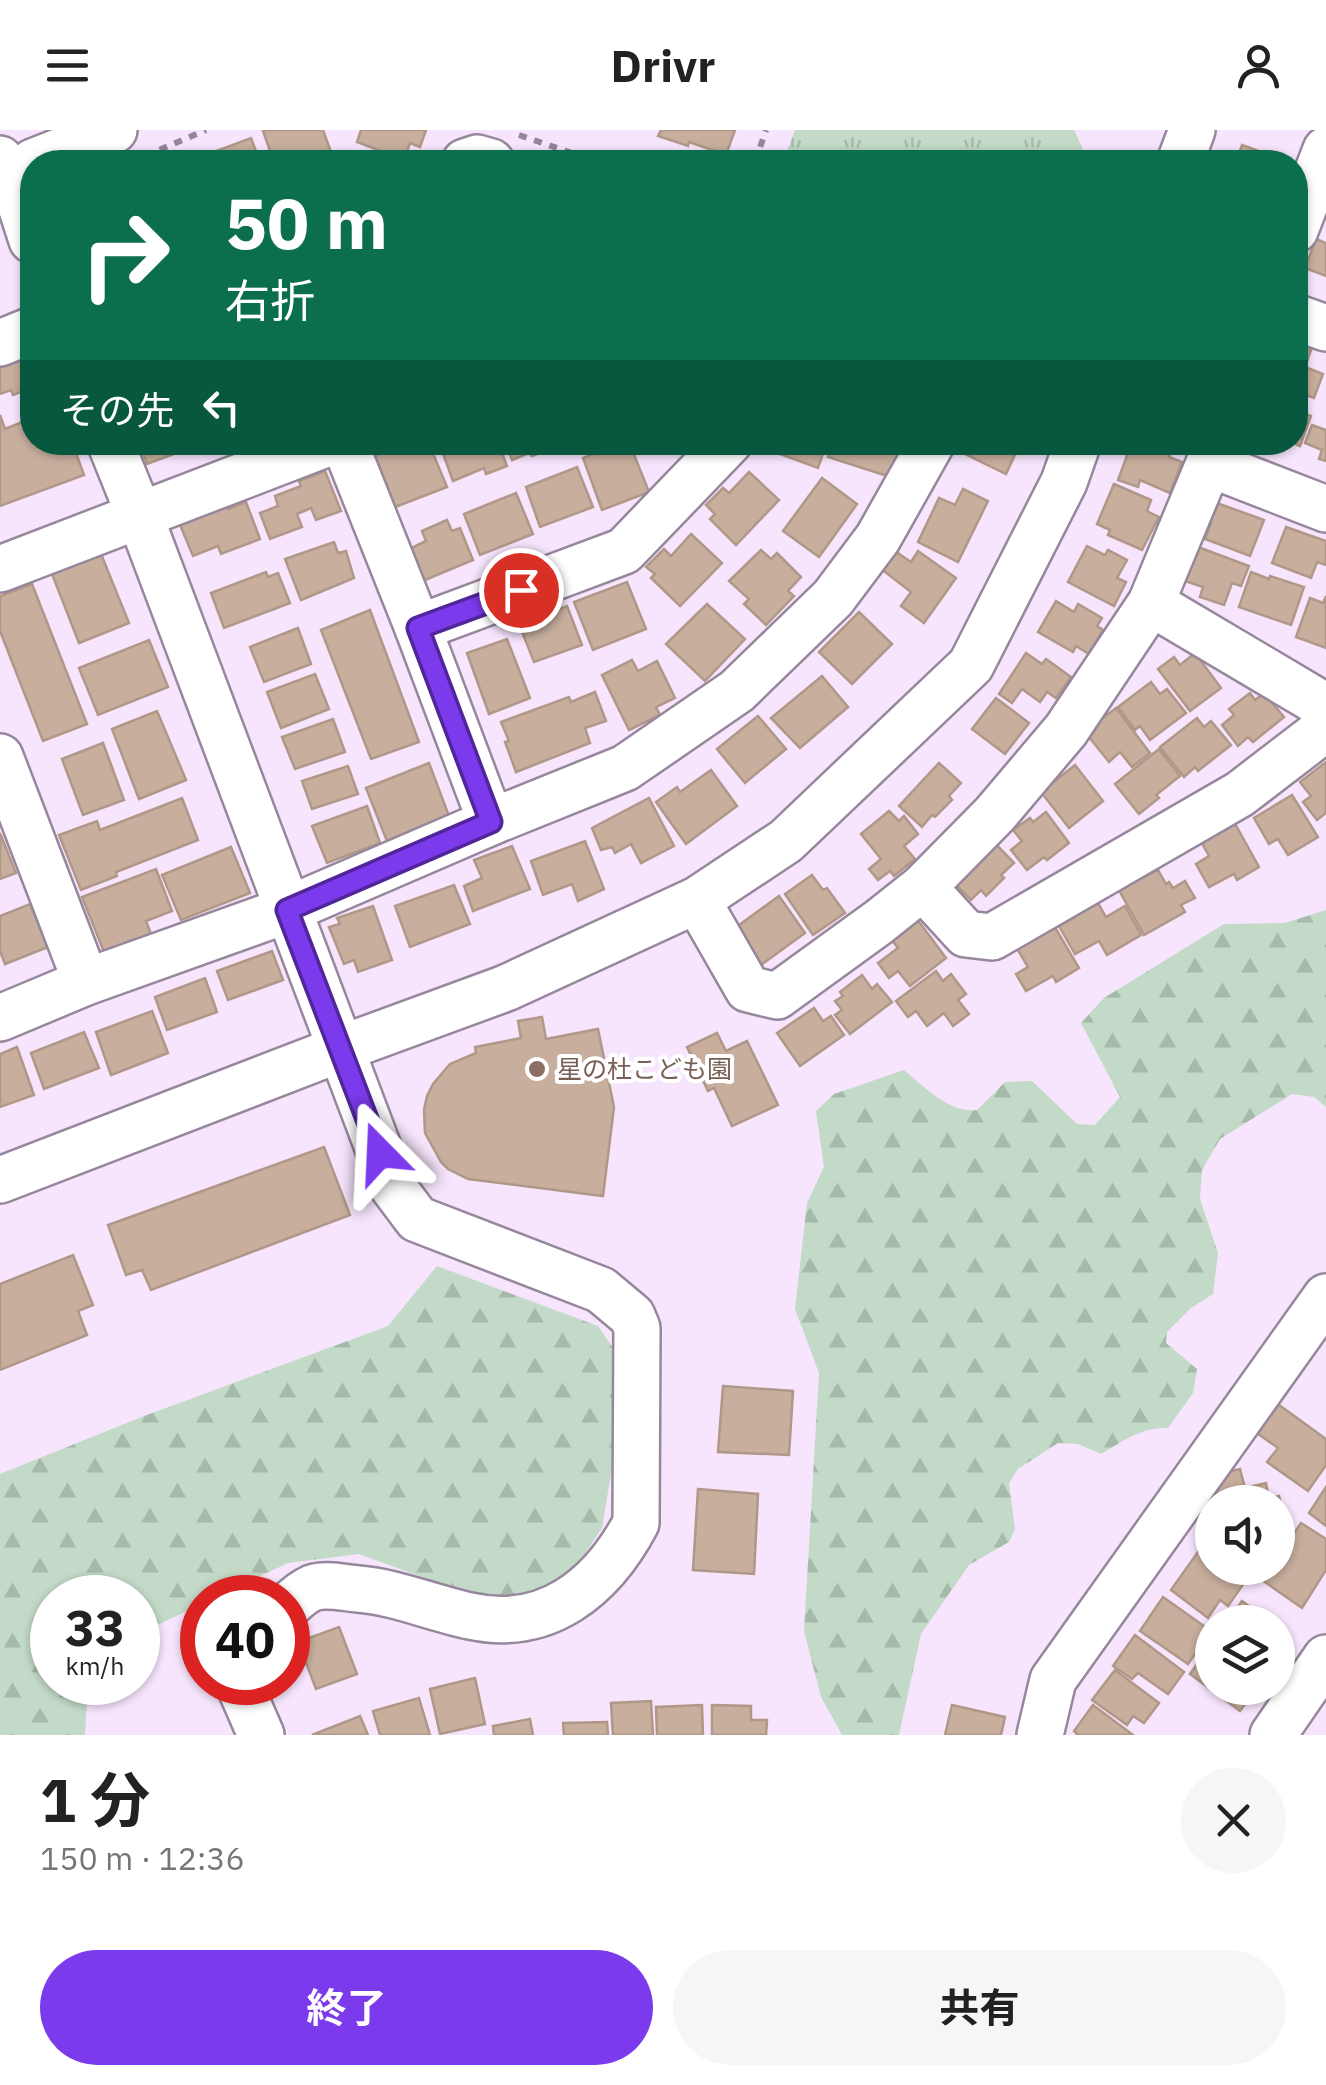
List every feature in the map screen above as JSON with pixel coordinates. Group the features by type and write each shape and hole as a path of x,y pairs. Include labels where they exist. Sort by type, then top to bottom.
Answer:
{"street":[{"path":"60,150 114,130"},
{"path":"1308,196 1326,150"},
{"path":"14,167 20,198"},
{"path":"115,455 392,1187 417,1219 601,1290 632,1316 638,1328 636,1523 624,1546 588,1586 566,1603 528,1619 474,1618 375,1590 310,1589"},
{"path":"0,569 296,455"},
{"path":"349,455 491,822"},
{"path":"418,628 624,551 717,455"},
{"path":"0,1018 86,982 287,910 625,768 738,691 832,598 878,538 925,455"},
{"path":"0,1180 506,988 697,900 786,841 972,665 1064,482 1073,455"},
{"path":"697,900 748,989 777,996 922,887 996,814 1066,730 1151,604 1213,455"},
{"path":"1218,455 1326,508"},
{"path":"1151,604 1313,698 1326,710"},
{"path":"922,887 966,934 992,938 1240,794 1326,728"},
{"path":"4,779 86,982"},
{"path":"1040,1735 1053,1680 1326,1298"},
{"path":"1274,1735 1326,1658"},
{"path":"248,1705 261,1735"}],"path":[{"path":"158,150 206,130"},
{"path":"504,130 563,150"}],"green space":[{"path":"795,130 1074,130 1083,150 788,150"},
{"path":"1326,910 1326,1107 1314,1097 1292,1094 1220,1139 1202,1170 1200,1199 1218,1253 1213,1294 1191,1308 1167,1332 1166,1343 1197,1369 1193,1393 1168,1428 1141,1432 1101,1454 1078,1444 1058,1443 1018,1469 1009,1483 1015,1529 1009,1542 969,1565 921,1634 899,1735 842,1735 821,1697 804,1631 819,1373 795,1309 807,1203 824,1167 816,1111 834,1094 904,1070 938,1098 966,1110 977,1110 1005,1082 1032,1081 1077,1124 1095,1125 1120,1097 1081,1023 1104,998 1224,924 1285,923"},
{"path":"437,1266 598,1326 617,1354 616,1444 602,1528 571,1575 541,1594 505,1599 436,1582 359,1554 288,1563 263,1575 180,1575 180,1614 160,1624 160,1575 30,1575 30,1705 87,1705 85,1735 0,1735 0,1474 388,1326"}],"building":[{"path":"323,130 330,150 270,150 263,131"},
{"path":"361,130 426,130 420,147 410,143 408,150 378,150 357,142"},
{"path":"661,130 735,130 728,150 712,150 689,142 688,146 658,136"},
{"path":"251,138 256,150 219,150"},
{"path":"1316,239 1326,243 1326,276 1308,269"},
{"path":"20,354 20,392 0,394 0,362"},
{"path":"1308,368 1323,374 1314,398 1308,396"},
{"path":"0,415 5,429 20,423 20,455 77,455 84,475 0,506"},
{"path":"1312,425 1326,430 1326,461 1319,459 1322,450 1308,444"},
{"path":"144,455 171,455 147,464"},
{"path":"434,455 447,487 393,508 373,456"},
{"path":"443,455 503,455 507,466 486,474 484,468 453,481"},
{"path":"634,455 649,492 602,510 583,458"},
{"path":"783,455 822,455 818,468"},
{"path":"829,455 899,455 890,477"},
{"path":"967,455 1015,455 1006,474"},
{"path":"1127,455 1170,455 1182,462 1170,493 1140,480 1138,487 1118,480"},
{"path":"577,467 593,507 540,527 526,487"},
{"path":"325,471 341,511 316,520 311,508 297,514 302,527 270,539 260,513 278,506 275,496"},
{"path":"749,472 779,500 736,545 710,519 715,514 706,505 723,488 729,493"},
{"path":"822,478 857,504 819,557 783,531"},
{"path":"1114,484 1151,500 1147,511 1159,517 1142,550 1108,535 1110,530 1097,524"},
{"path":"963,489 988,501 958,562 918,542 939,498 955,505"},
{"path":"516,493 533,534 480,555 464,514"},
{"path":"246,502 260,539 221,554 218,546 193,556 178,520"},
{"path":"1214,502 1264,520 1250,556 1205,539"},
{"path":"447,520 452,531 460,528 473,560 420,582 407,550 426,541 422,531"},
{"path":"1286,527 1326,541 1326,565 1317,562 1311,578 1272,563"},
{"path":"691,534 722,563 680,606 651,578 655,574 646,567 664,549 671,556"},
{"path":"334,542 338,553 346,551 354,578 301,600 285,559"},
{"path":"1087,546 1105,555 1108,550 1127,560 1117,578 1126,582 1114,606 1068,582"},
{"path":"1198,547 1249,566 1241,586 1232,583 1224,605 1200,597 1203,587 1185,581"},
{"path":"892,549 911,562 918,551 956,578 924,623 901,606 911,592 880,568"},
{"path":"761,550 771,559 777,553 801,577 788,591 794,596 766,625 744,604 749,599 729,581"},
{"path":"101,554 129,623 79,643 52,574"},
{"path":"266,572 268,577 278,573 290,603 224,628 211,593"},
{"path":"1251,572 1304,587 1291,625 1239,607"},
{"path":"627,582 646,629 593,650 574,602"},
{"path":"32,584 87,724 43,741 0,631 0,596"},
{"path":"1326,596 1326,648 1296,637 1310,598 1323,603"},
{"path":"1056,601 1074,612 1078,604 1102,618 1097,626 1103,630 1089,654 1076,646 1073,652 1038,632"},
{"path":"707,604 745,639 705,681 666,644"},
{"path":"567,606 582,645 534,662 519,624"},
{"path":"370,610 419,742 371,759 321,630"},
{"path":"859,612 892,644 852,684 819,652"},
{"path":"298,628 311,664 264,682 250,647"},
{"path":"507,639 530,698 489,714 467,653"},
{"path":"149,640 168,687 98,715 79,668"},
{"path":"1026,653 1042,664 1046,659 1071,677 1056,698 1047,692 1040,702 1022,689 1012,703 999,694"},
{"path":"1195,653 1221,688 1190,711 1158,669 1174,657 1180,665"},
{"path":"632,660 638,671 657,661 675,698 656,707 660,715 629,730 602,675"},
{"path":"315,674 329,709 281,728 267,692"},
{"path":"822,676 848,707 800,748 771,718"},
{"path":"1151,682 1160,694 1167,689 1186,713 1150,740 1140,726 1135,730 1118,707"},
{"path":"595,692 606,721 585,728 590,743 516,772 501,722 569,697 571,702"},
{"path":"1250,693 1255,700 1264,693 1284,717 1253,742 1248,737 1238,746 1222,725 1234,715 1229,709"},
{"path":"996,698 1029,723 1005,754 972,729"},
{"path":"1116,708 1150,753 1132,767 1120,752 1109,762 1085,732"},
{"path":"157,711 186,780 139,799 112,729"},
{"path":"758,716 786,749 745,783 717,749"},
{"path":"1197,718 1204,727 1211,721 1231,745 1184,777 1160,747"},
{"path":"333,719 345,752 295,769 282,737"},
{"path":"103,743 124,800 83,815 62,759"},
{"path":"1159,749 1180,776 1139,814 1115,784"},
{"path":"1326,762 1326,813 1317,820 1303,802 1311,796 1300,782"},
{"path":"429,763 449,816 387,841 366,788"},
{"path":"939,763 961,783 949,796 952,800 922,827 899,806"},
{"path":"1075,765 1103,801 1069,828 1041,792"},
{"path":"348,766 358,794 312,809 302,781"},
{"path":"711,770 737,806 686,844 656,802 677,787 680,792"},
{"path":"1292,795 1318,837 1288,855 1278,839 1269,844 1254,818"},
{"path":"182,798 198,840 81,890 59,835 97,821 100,830"},
{"path":"649,798 674,846 641,863 631,844 615,853 612,847 601,850 592,828"},
{"path":"367,806 380,843 327,863 312,826"},
{"path":"889,811 899,821 904,816 918,834 904,846 915,859 894,876 890,871 878,880 869,869 881,859 861,834"},
{"path":"1046,812 1069,843 1027,870 1011,850 1022,841 1013,830"},
{"path":"1233,820 1259,867 1237,880 1234,874 1209,887 1196,864 1209,856 1199,838"},
{"path":"0,833 16,873 0,879"},
{"path":"585,841 604,889 578,901 572,884 543,895 531,861"},
{"path":"994,842 1014,863 986,896 981,890 971,900 956,885 962,880 957,876"},
{"path":"512,846 530,889 473,911 464,886 482,878 474,860"},
{"path":"231,847 250,893 181,920 162,875"},
{"path":"156,869 172,911 146,921 151,934 104,952 82,897"},
{"path":"1138,870 1142,878 1158,870 1173,888 1185,881 1195,898 1181,905 1185,912 1144,935 1115,883"},
{"path":"812,875 845,913 813,935 785,894"},
{"path":"454,885 470,924 410,947 395,906"},
{"path":"779,896 805,933 761,965 735,928"},
{"path":"1098,903 1106,917 1125,906 1141,935 1107,955 1099,941 1075,954 1059,926"},
{"path":"30,904 48,947 5,964 0,951 0,916"},
{"path":"373,906 392,960 358,972 354,960 344,964 329,927 340,924 337,918"},
{"path":"917,919 946,958 910,986 898,971 889,978 878,963 898,948 891,939"},
{"path":"1053,924 1079,968 1056,982 1053,976 1026,991 1016,974 1028,967 1015,945"},
{"path":"272,951 283,980 228,1000 217,971"},
{"path":"936,971 943,981 951,974 966,994 958,1000 969,1014 953,1026 944,1013 927,1026 916,1011 908,1017 896,1001"},
{"path":"862,975 872,989 877,984 892,1002 850,1034 835,1015 842,1010 835,1001 843,996 840,992"},
{"path":"205,978 217,1012 167,1030 155,997"},
{"path":"814,1008 823,1021 831,1016 844,1035 800,1066 777,1033"},
{"path":"152,1011 168,1053 111,1075 96,1032"},
{"path":"542,1017 546,1039 598,1029 614,1107 603,1196 468,1179 441,1162 425,1133 427,1096 450,1064 476,1053 475,1047 521,1038 518,1021"},
{"path":"84,1032 99,1068 44,1089 31,1053"},
{"path":"717,1033 726,1051 747,1041 778,1105 732,1126 714,1088 708,1091 687,1047"},
{"path":"17,1047 34,1095 0,1107 0,1054"},
{"path":"324,1147 350,1215 151,1290 142,1270 126,1275 108,1225"},
{"path":"73,1255 93,1305 78,1311 87,1335 0,1370 0,1284"},
{"path":"723,1386 793,1391 789,1455 718,1452"},
{"path":"1275,1402 1326,1439 1326,1465 1308,1491 1267,1462 1278,1448 1254,1431"},
{"path":"1240,1469 1244,1485 1214,1485 1215,1475"},
{"path":"1326,1487 1326,1526 1309,1513"},
{"path":"698,1489 758,1494 754,1574 693,1570"},
{"path":"1301,1523 1326,1539 1326,1570 1302,1608 1269,1585 1295,1585 1295,1532"},
{"path":"1195,1556 1195,1585 1243,1585 1229,1605 1220,1600 1217,1605 1195,1605 1195,1608 1171,1590"},
{"path":"1163,1597 1195,1620 1195,1654 1188,1664 1140,1631"},
{"path":"339,1627 357,1674 316,1689 310,1673 310,1638"},
{"path":"1135,1635 1184,1672 1168,1694 1138,1673 1132,1679 1113,1666"},
{"path":"1115,1670 1159,1703 1144,1723 1133,1716 1127,1725 1092,1700"},
{"path":"475,1678 485,1724 440,1734 430,1689"},
{"path":"419,1698 430,1735 380,1735 373,1711"},
{"path":"651,1701 653,1735 613,1735 611,1703"},
{"path":"702,1705 703,1735 657,1735 656,1707"},
{"path":"712,1705 751,1706 751,1720 767,1720 766,1735 712,1735"},
{"path":"952,1705 1005,1717 1001,1735 945,1735"},
{"path":"1093,1705 1133,1735 1078,1735 1074,1731"},
{"path":"360,1716 368,1735 312,1735"},
{"path":"530,1719 533,1735 494,1735 493,1726"},
{"path":"607,1722 608,1735 564,1735 563,1723"}],"place":[{"name":"星の杜こども園","path":"537,1069"}],"route":[{"path":"380,1153 287,910 491,822 418,628 521,590"}]}
